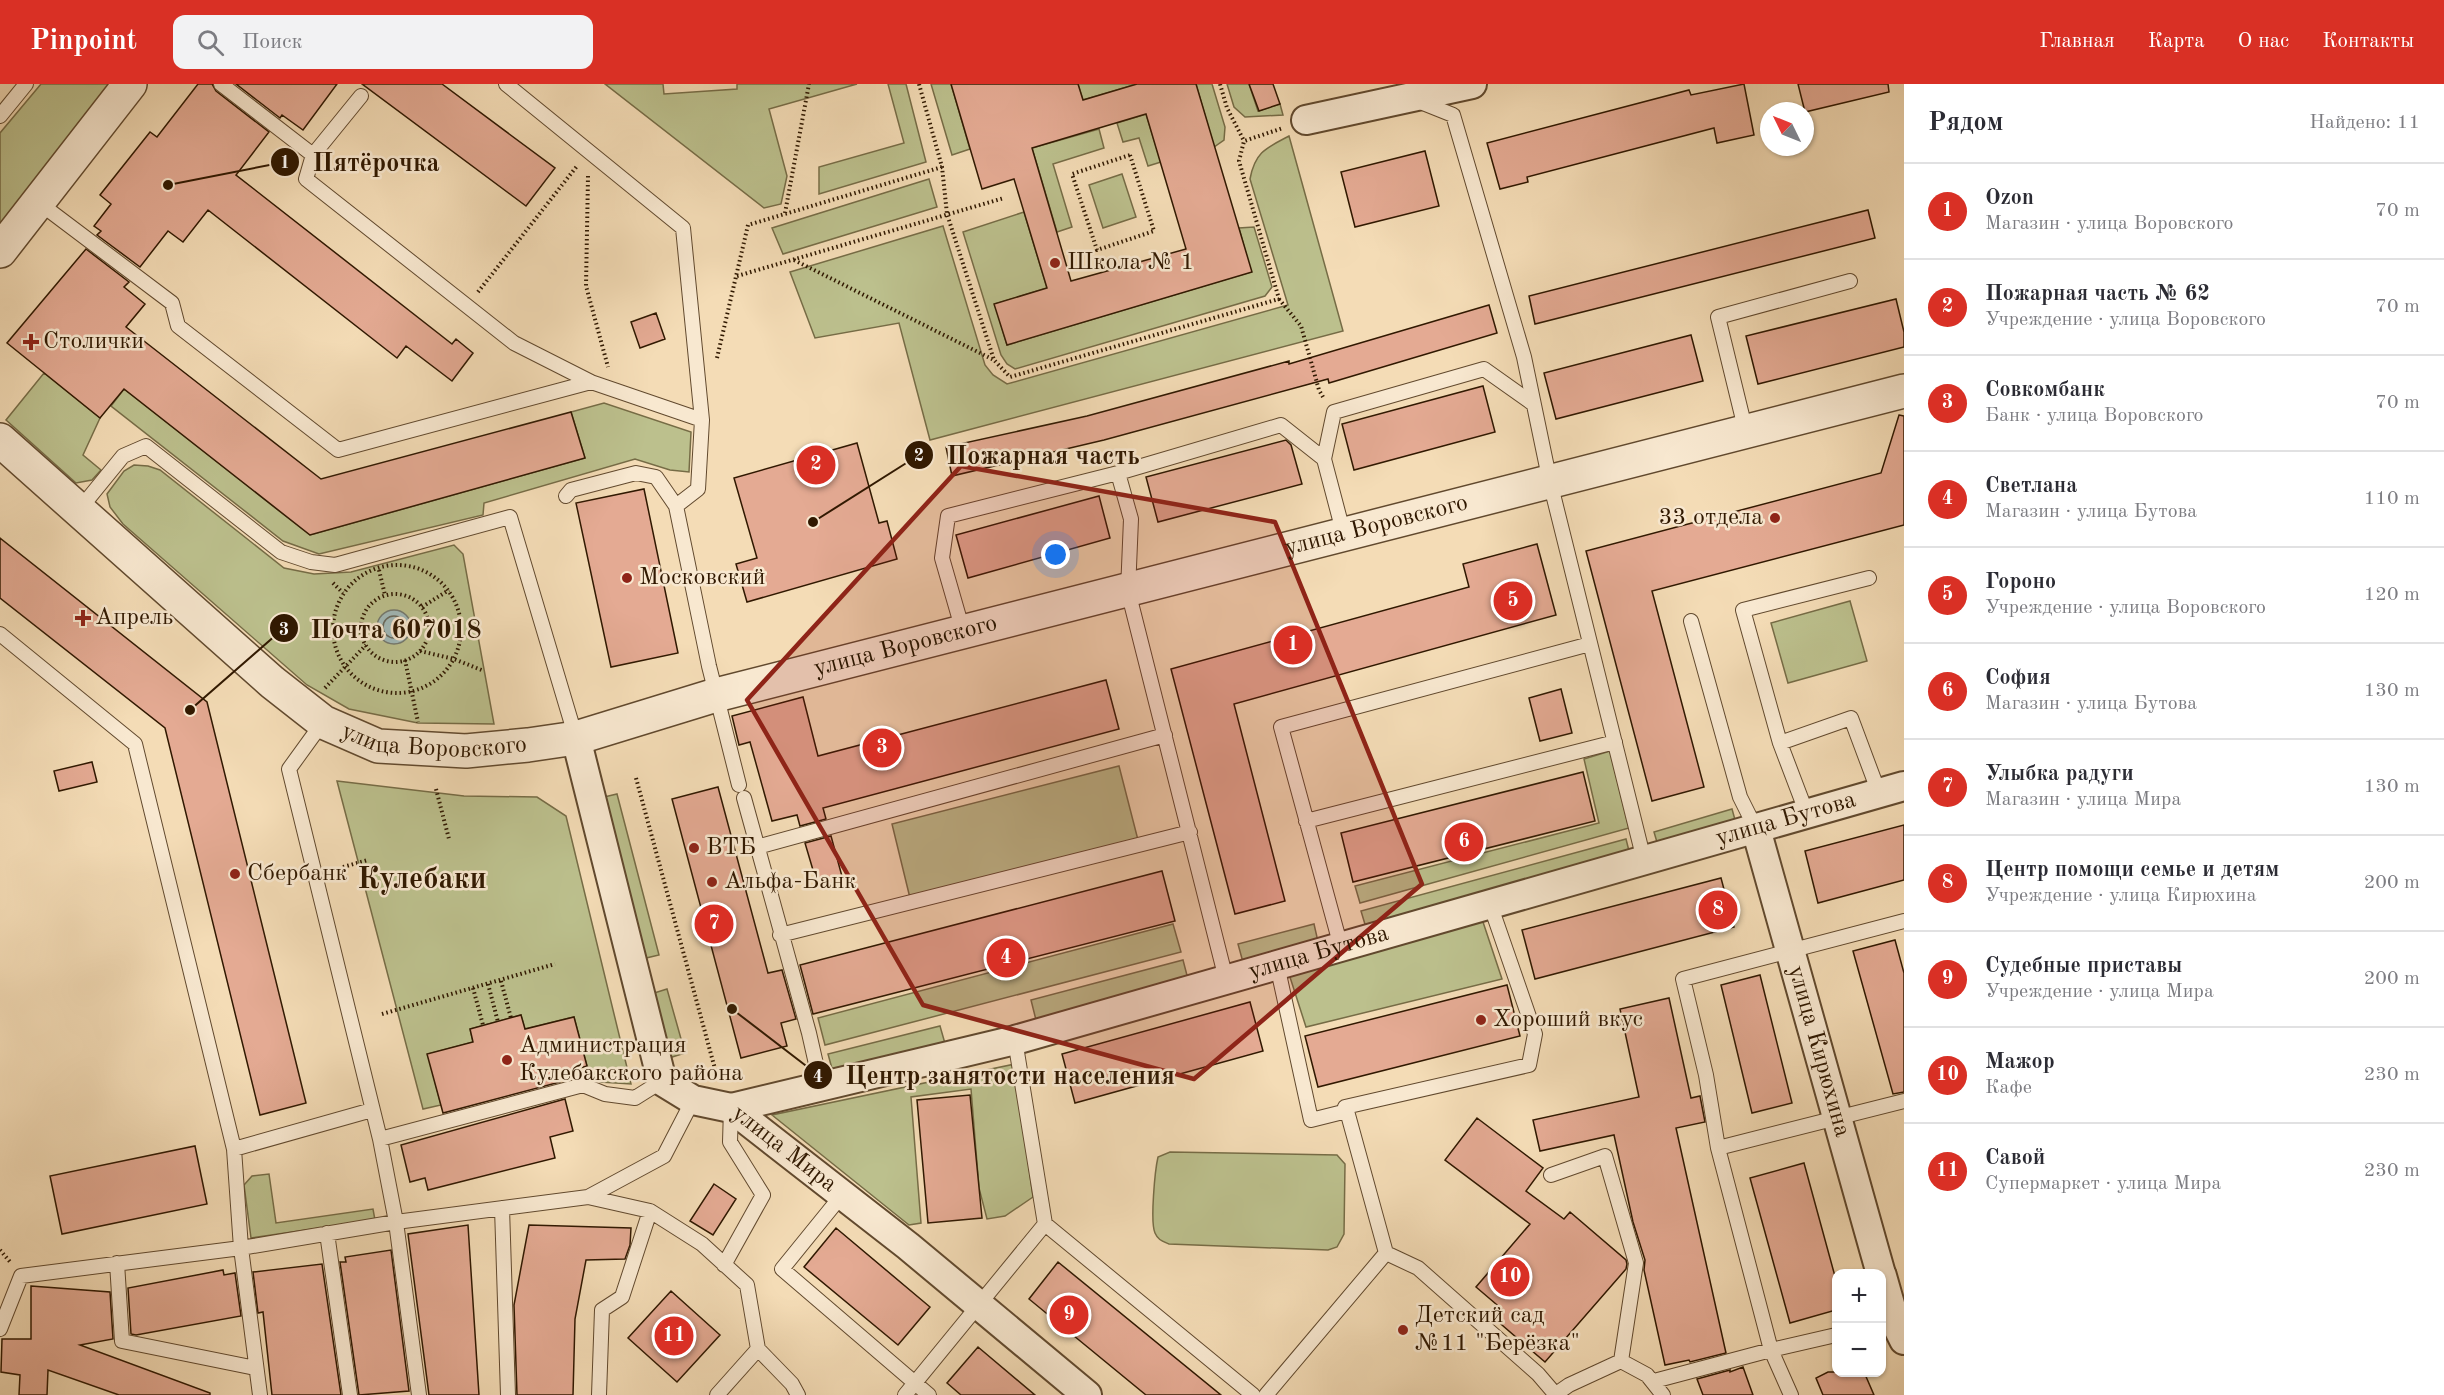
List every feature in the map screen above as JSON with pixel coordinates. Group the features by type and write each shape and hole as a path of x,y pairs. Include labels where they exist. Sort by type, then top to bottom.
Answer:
{"street":[{"path":"0,251 130,84"},
{"path":"1306,120 1472,84"},
{"name":"улица Воровского","path":"3,448 79,510 272,682 322,708 378,746 466,751 528,746 576,738 716,695 1904,391"},
{"path":"576,738 662,1081"},
{"name":"улица Бутова","path":"731,1108 1015,1040 1891,790"},
{"name":"улица Кирюхина","path":"1756,829 1879,1269"},
{"name":"улица Мира","path":"662,1081 693,1100 731,1108 842,1195 1087,1395"},
{"name":"улица Кирюхина","path":"1886,1292 1896,1327"}],"lane":[{"path":"0,116 26,84"},
{"path":"221,84 313,155"},
{"path":"506,84 683,228 702,420 698,489 676,506"},
{"path":"361,96 313,155 306,179 514,343 591,382 702,420"},
{"path":"1411,97 1453,115 1524,357 1550,482 1644,860"},
{"path":"38,202 172,303 178,326 338,450 591,382"},
{"path":"1746,432 1718,317 1850,281"},
{"path":"1344,535 1324,459 1334,412 1484,369 1532,403"},
{"path":"964,633 942,558 948,516 1118,473 1281,425 1324,459"},
{"path":"79,510 123,456 146,446 281,552 311,562 335,565 510,517 576,738"},
{"path":"1118,473 1131,519 1128,591 1226,979"},
{"path":"566,496 571,490 636,474 656,477 676,506 716,695 780,935 809,1033 821,1086"},
{"path":"1807,814 1780,743 1743,610 1869,578"},
{"path":"1691,621 1740,797 1756,829"},
{"path":"0,634 135,744 234,1149 241,1248 260,1395"},
{"path":"1341,947 1281,727 1590,644"},
{"path":"322,708 289,769 380,1139 396,1222 419,1395"},
{"path":"1780,743 1851,718 1891,790"},
{"path":"757,847 1165,735"},
{"path":"1306,821 1615,742"},
{"path":"780,935 1190,832"},
{"path":"1490,904 1535,1034 1529,1065 1345,1107 1386,1253 1418,1268 1538,1374 1556,1395 1569,1385 1621,1361"},
{"path":"1791,1395 1771,1350 1718,1148 1706,1075 1683,979 1904,922"},
{"path":"1277,965 1311,1120 1347,1111"},
{"path":"1015,1040 1045,1224 1253,1395"},
{"path":"380,1139 583,1085 605,1094 635,1098 662,1081"},
{"path":"588,1197 664,1156 693,1100"},
{"path":"1718,1148 1904,1101"},
{"path":"724,1265 763,1195 730,1142 731,1108"},
{"path":"234,1149 372,1110"},
{"path":"1551,1174 1605,1156 1636,1263 1621,1361"},
{"path":"842,1195 782,1269 929,1395"},
{"path":"0,1329 21,1276 241,1248 396,1222 588,1197 650,1211 702,1244 747,1285 758,1350 792,1384 798,1395"},
{"path":"502,1208 508,1395"},
{"path":"599,1395 602,1310 622,1297 650,1211"},
{"path":"905,1395 1045,1224"},
{"path":"327,1233 350,1395"},
{"path":"1266,1395 1386,1253"},
{"path":"117,1263 122,1341 255,1368"},
{"path":"1654,1381 1832,1336"},
{"path":"717,1395 758,1350"},
{"path":"1621,1361 1647,1375 1663,1395"}],"path":[{"path":"785,214 809,84"},
{"path":"919,84 942,167 946,214 994,360"},
{"path":"1220,84 1227,108 1244,141 1239,161 1279,299 1301,326 1319,390 1334,412"},
{"path":"1244,141 1306,120"},
{"path":"467,306 589,152"},
{"path":"589,152 586,286 614,390"},
{"path":"1130,155 1154,231 1097,250 1072,174 1130,155"},
{"path":"715,365 748,225 942,167"},
{"path":"737,276 1004,198"},
{"path":"793,260 994,360 1010,377 1279,299"},
{"path":"398,564 417,567 435,576 449,590 458,606 462,624 461,642 454,659 444,674 429,685 412,692 393,693 375,689 358,680 345,666 335,647 333,625 337,603 358,576 378,566 398,564"},
{"path":"378,566 385,595"},
{"path":"422,607 449,590"},
{"path":"385,595 405,595 422,607 429,625 429,634 420,651 405,660 394,662 383,660 373,654 362,635 361,623 365,612 377,599 385,595"},
{"path":"322,708 345,666 366,645"},
{"path":"420,651 454,659 484,671"},
{"path":"405,660 418,723"},
{"path":"636,778 718,1081"},
{"path":"436,789 449,839"},
{"path":"343,867 368,860"},
{"path":"382,1014 555,964"},
{"path":"501,981 511,1018"},
{"path":"488,984 498,1022"},
{"path":"473,988 483,1025"}],"highlighted area":[{"path":"961,466 1275,522 1422,884 1194,1079 923,1005 747,700"}],"green space":[{"path":"41,84 111,84 0,227 0,133"},
{"path":"605,84 663,84 664,94 737,89 737,84 857,84 769,109 787,176 781,204 764,208"},
{"path":"888,84 906,84 926,162 819,194 819,167 904,143"},
{"path":"931,84 951,84 970,149 952,155"},
{"path":"1078,84 1137,84 1083,100"},
{"path":"1196,84 1212,84 1225,127 1224,140 1214,147"},
{"path":"1227,84 1249,84 1258,111 1280,104 1283,115 1245,117 1234,107"},
{"path":"1146,114 1161,162 1148,166 1139,138 1123,142 1117,123"},
{"path":"1099,129 1104,148 1053,164 1072,227 1057,232 1032,148"},
{"path":"1289,136 1343,331 930,440 899,323 815,338 790,272 943,226 985,365 993,375 1007,384 1288,305 1250,179 1258,157"},
{"path":"1122,174 1136,217 1103,228 1089,185"},
{"path":"929,179 937,207 783,254 772,228"},
{"path":"1024,212 1047,288 995,304 1007,345 1251,272 1239,228 1254,227 1272,287 1265,296 1015,369 1007,364 1001,355 963,232"},
{"path":"44,373 100,418 83,455 101,470 92,480 76,483 6,420"},
{"path":"124,389 310,535 585,458 571,412 604,403 691,432 689,472 670,470 635,459 484,503 483,515 319,554 283,541 111,406"},
{"path":"134,465 160,470 284,568 314,574 351,572 454,545 463,554 494,724 418,723 349,709 307,685 123,524 110,507 107,494 124,471"},
{"path":"1850,601 1867,661 1788,683 1771,623"},
{"path":"1610,751 1629,828 1360,903 1355,886 1599,823 1584,759"},
{"path":"1119,766 1138,840 910,898 892,824"},
{"path":"337,781 464,796 537,797 566,816 631,1084 600,1082 587,1066 574,1017 525,1029 521,1015 470,1029 473,1042 428,1054 441,1105 423,1109"},
{"path":"617,794 659,955 646,958 604,797"},
{"path":"1732,809 1737,827 1659,849 1654,832"},
{"path":"1626,839 1631,859 1367,931 1361,911"},
{"path":"1481,916 1502,979 1306,1027 1289,974"},
{"path":"1173,924 1181,952 825,1045 818,1018"},
{"path":"1314,924 1319,946 1244,966 1238,944"},
{"path":"1183,960 1189,983 1037,1024 1031,1000"},
{"path":"667,989 685,1053 669,1058 651,994"},
{"path":"940,1026 946,1047 834,1076 828,1054"},
{"path":"1015,1064 1033,1197 1005,1216 987,1219 979,1188 971,1089 911,1097 921,1223 909,1225 772,1115"},
{"path":"1170,1152 1337,1155 1345,1164 1344,1234 1337,1247 1328,1250 1164,1242 1155,1233 1154,1196 1158,1157"},
{"path":"269,1174 276,1223 373,1209 375,1220 251,1238 244,1185 252,1176"}],"water":[{"path":"394,610 406,615 411,627 406,639 394,644 382,639 377,627 382,615"}],"building":[{"path":"198,84 212,84 216,91 269,132 236,175 452,344 456,339 473,353 452,381 406,346 397,358 208,210 183,242 168,231 140,267 97,235 101,231 94,226 111,204 100,195 150,132 157,137"},
{"path":"236,84 337,84 303,130 282,115 280,118"},
{"path":"362,84 442,84 555,168 526,206"},
{"path":"951,84 1078,84 1083,100 1137,84 1196,84 1252,272 1007,345 994,304 1047,288 1014,179 982,189","holes":["1146,114 1186,249 1071,281 1032,148"]},
{"path":"1249,84 1273,84 1280,104 1259,111"},
{"path":"1744,84 1754,135 1717,143 1714,128 1527,177 1528,182 1500,189 1487,143 1689,90 1691,95"},
{"path":"1798,84 1888,84 1889,92 1814,110 1814,102 1802,102"},
{"path":"1425,151 1439,206 1355,227 1341,172"},
{"path":"1868,210 1875,238 1535,324 1529,296"},
{"path":"86,249 129,282 124,287 145,304 126,327 321,479 571,412 585,458 310,535 124,389 100,418 7,343"},
{"path":"1896,299 1904,332 1904,347 1758,384 1746,336"},
{"path":"1489,305 1497,333 1329,383 1328,379 1104,440 952,476 946,447 1087,416 1289,361 1289,364"},
{"path":"656,313 665,339 640,348 631,322"},
{"path":"1691,335 1703,381 1556,419 1544,373"},
{"path":"1483,386 1495,432 1354,470 1342,424"},
{"path":"1899,415 1904,416 1904,525 1652,591 1704,787 1652,801 1586,551 1881,473"},
{"path":"1286,440 1291,445 1302,484 1158,522 1146,477"},
{"path":"857,443 879,523 887,521 897,559 747,602 736,564 757,558 734,478"},
{"name":"Московский","path":"644,489 678,653 611,667 576,503"},
{"path":"1099,496 1110,538 968,578 956,535"},
{"path":"0,538 207,702 306,1103 260,1115 165,728 0,598"},
{"path":"1537,544 1556,615 1234,704 1285,901 1235,914 1171,669 1469,587 1463,564"},
{"path":"1106,680 1119,729 823,808 826,819 800,826 797,815 772,821 750,742 739,745 732,716 803,697 818,756"},
{"path":"1561,689 1572,733 1540,741 1529,698"},
{"path":"92,762 97,782 59,791 54,771"},
{"path":"1583,772 1595,821 1353,882 1341,833"},
{"path":"718,787 768,973 782,970 796,1019 781,1023 787,1046 741,1058 672,799"},
{"path":"1904,825 1904,880 1818,903 1805,851"},
{"path":"831,836 843,880 818,887 805,843"},
{"path":"1162,871 1175,921 813,1014 800,965"},
{"path":"1721,878 1734,927 1535,979 1522,930"},
{"path":"1895,940 1904,973 1904,1092 1893,1094 1853,951"},
{"path":"1760,975 1792,1103 1752,1113 1721,985"},
{"path":"1507,985 1520,1036 1318,1087 1305,1036"},
{"path":"1669,998 1691,1098 1700,1096 1705,1122 1676,1128 1726,1353 1690,1362 1689,1360 1665,1365 1644,1270 1645,1260 1633,1222 1614,1135 1540,1151 1533,1120 1639,1097 1620,1009"},
{"path":"1250,1002 1263,1051 1075,1103 1062,1054"},
{"name":"Администрация Кулебакского района","path":"521,1015 525,1029 574,1017 587,1066 559,1074 560,1082 443,1113 427,1054 473,1042 470,1029"},
{"path":"970,1095 982,1218 928,1223 917,1100"},
{"path":"565,1099 573,1131 550,1137 555,1158 428,1190 425,1178 410,1182 401,1145"},
{"path":"1477,1118 1543,1168 1526,1191 1564,1219 1570,1212 1626,1260 1626,1269 1545,1362 1495,1319 1503,1310 1476,1287 1530,1224 1445,1160"},
{"path":"195,1146 207,1204 62,1234 50,1176"},
{"path":"1804,1163 1833,1269 1832,1311 1790,1323 1750,1178"},
{"path":"714,1184 736,1199 713,1235 690,1221"},
{"path":"468,1225 479,1395 429,1395 408,1234"},
{"path":"529,1225 631,1228 630,1245 625,1259 586,1260 575,1319 573,1395 517,1395 514,1305"},
{"path":"836,1228 930,1307 898,1345 804,1267"},
{"path":"391,1250 409,1391 359,1395 340,1262 346,1262 345,1257"},
{"path":"1058,1262 1221,1395 1146,1395 1029,1299"},
{"path":"322,1264 341,1395 272,1395 263,1312 258,1313 253,1272"},
{"path":"223,1270 224,1275 235,1273 241,1316 131,1334 128,1288"},
{"path":"31,1286 110,1292 113,1339 80,1345 210,1393 210,1395 119,1395 48,1370 47,1395 19,1395 20,1375 1,1372 2,1339 31,1339"},
{"path":"671,1291 720,1335 677,1382 628,1338"},
{"path":"978,1347 1035,1395 961,1395 947,1383"},
{"path":"1743,1367 1753,1395 1703,1395 1697,1379"},
{"path":"1828,1372 1832,1372 1832,1377 1866,1377 1874,1395 1823,1395 1816,1378"}],"place":[{"name":"Пятёрочка","path":"168,185"},
{"name":"Школа № 1","path":"1055,263"},
{"name":"Столички","path":"31,342"},
{"name":"Пожарная часть № 62","path":"816,465"},
{"name":"33 отдела","path":"1775,518"},
{"name":"Пожарная часть","path":"813,522"},
{"name":"Московский","path":"627,578"},
{"name":"Гороно","path":"1513,601"},
{"name":"Апрель","path":"83,618"},
{"name":"Ozon","path":"1293,645"},
{"name":"Почта 607018","path":"190,710"},
{"name":"Совкомбанк","path":"882,748"},
{"name":"София","path":"1464,842"},
{"name":"ВТБ","path":"694,848"},
{"name":"Сбербанк","path":"235,874"},
{"name":"Альфа-Банк","path":"712,882"},
{"name":"Центр помощи семье и детям","path":"1718,910"},
{"name":"Улыбка радуги","path":"714,924"},
{"name":"Светлана","path":"1006,958"},
{"name":"Центр занятости населения","path":"732,1009"},
{"name":"Хороший вкус","path":"1481,1020"},
{"name":"Администрация Кулебакского района","path":"507,1060"},
{"name":"Мажор","path":"1510,1277"},
{"name":"Судебные приставы","path":"1069,1315"},
{"name":"Детский сад №11 \"Берёзка\"","path":"1403,1330"},
{"name":"Савой","path":"674,1336"}],"district":[{"name":"Кулебаки","path":"422,880"}]}
